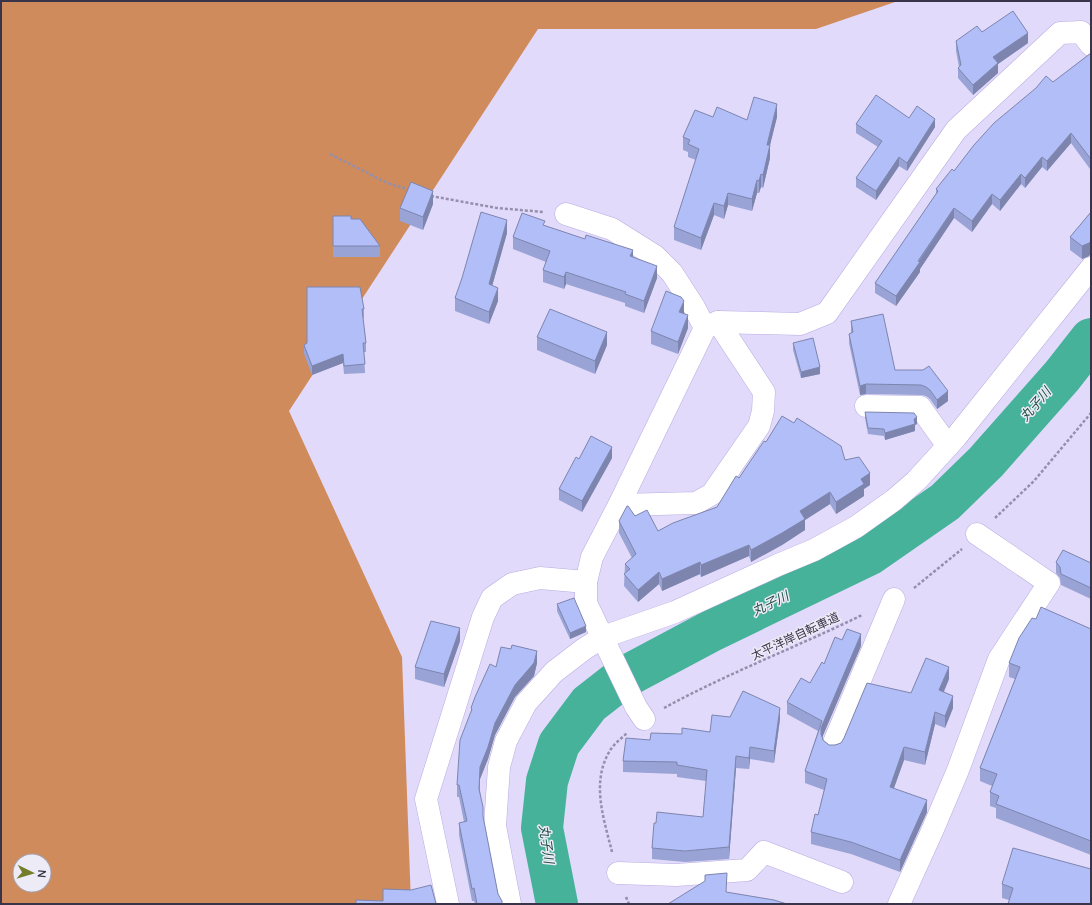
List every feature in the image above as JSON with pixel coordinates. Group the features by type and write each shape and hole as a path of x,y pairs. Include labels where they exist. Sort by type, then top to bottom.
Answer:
{"street":[{"path":"712,325 800,324 827,312 956,130 1060,33 1081,32 1091,45"},
{"path":"566,214 612,229 655,256 672,273 694,307 712,325 764,392 759,426 712,494 696,503 619,505"},
{"path":"510,904 495,826 499,767 506,741 526,703 554,672 584,649 675,612 778,564 814,550 856,527 894,500 916,481 948,446 1091,268"},
{"path":"640,713 586,603 586,582 592,557 712,325"},
{"path":"866,406 920,407 948,446"},
{"path":"899,904 958,770 999,659 1049,583 978,534"},
{"path":"448,904 426,799 483,617 492,598 512,584 540,578 586,582"},
{"path":"833,745 894,599"},
{"path":"618,873 676,875 747,870 764,852 842,882"}],"path":[{"path":"330,154 387,183 415,191"},
{"path":"429,195 497,208 566,214"},
{"name":"太平洋岸自転車道","path":"629,904 618,873 601,809 600,784 603,766 612,748 640,713 691,693 820,635 910,592 965,546 1034,482 1091,413"}],"shaded area":[{"path":"1,1 898,1 816,29 538,29 289,411 402,657 411,904 1,904"}],"building":[{"path":"1013,11 1028,33 993,57 998,63 973,85 958,68 961,65 956,41 977,26 982,32"},
{"path":"1091,53 1091,158 1071,133 1047,161 1042,157 1025,178 1021,174 1000,200 992,194 972,221 954,208 918,261 920,262 896,296 875,283 938,191 936,189 952,169 954,171 974,145 994,123 1036,88 1046,76 1053,82"},
{"path":"876,95 909,118 917,106 935,119 907,163 899,157 876,191 856,178 882,141 856,124"},
{"path":"754,97 777,104 767,145 770,145 763,175 761,174 759,181 757,180 752,199 728,193 724,206 714,203 701,238 674,227 699,149 688,144 690,140 683,137 695,110 713,117 717,107 747,120"},
{"path":"411,182 433,191 423,217 400,208"},
{"path":"481,212 507,220 489,284 498,288 489,312 455,298"},
{"path":"1091,212 1091,241 1082,246 1070,237"},
{"path":"522,213 545,221 543,225 585,239 586,235 633,250 630,256 657,266 644,301 625,294 626,292 566,272 564,277 543,270 550,251 513,237"},
{"path":"333,216 351,216 351,219 360,219 380,246 333,246"},
{"path":"307,287 360,287 364,309 362,309 366,343 363,343 365,364 344,366 343,354 312,366 304,345 307,343"},
{"path":"666,291 681,297 684,301 679,312 688,315 678,342 651,331"},
{"path":"550,309 607,332 595,361 537,337"},
{"path":"883,314 895,370 923,370 929,366 948,391 937,400 930,390 921,385 866,384 860,386 849,334 853,332 851,321"},
{"path":"813,338 820,367 801,372 793,343"},
{"path":"865,412 914,413 917,417 914,419 915,424 885,433 884,429 868,428"},
{"path":"782,416 794,423 797,418 841,446 845,460 859,457 870,473 861,479 864,484 836,502 830,492 800,511 805,519 751,550 749,545 701,565 700,562 662,579 659,572 638,590 624,574 630,569 625,564 636,554 619,521 627,506 635,516 647,510 658,531 673,523 717,507 736,476 739,478 764,441 766,442"},
{"path":"591,436 612,447 582,501 559,489 576,457 579,459"},
{"path":"1063,550 1091,563 1091,588 1061,574 1060,567 1056,562"},
{"path":"574,598 586,626 570,633 557,604"},
{"path":"1041,607 1091,629 1091,841 996,804 999,796 990,792 997,774 980,768 1020,667 1009,663 1019,638 1032,618 1036,619"},
{"path":"431,621 460,628 444,674 415,667"},
{"path":"847,629 861,634 821,728 823,740 829,745 841,743 867,683 911,693 926,658 949,667 939,690 953,696 945,716 935,712 925,752 904,747 890,787 927,800 900,860 851,842 811,832 815,814 818,815 827,779 805,771 822,721 787,702 801,678 810,683 822,662 824,664 835,637 842,640"},
{"path":"512,645 537,651 534,663 515,685 495,723 480,767 479,789 483,807 483,816 498,894 502,904 477,904 474,888 472,889 459,823 467,821 459,785 457,785 460,740 475,697 490,664 496,667 501,647 511,649"},
{"path":"743,691 780,708 774,751 750,747 749,758 736,756 729,847 685,851 652,848 654,823 656,823 657,812 703,817 707,770 677,765 677,762 623,761 626,738 650,740 651,733 682,734 682,728 710,732 712,715 730,717"},
{"path":"1013,848 1091,869 1091,904 1008,904 1013,888 1002,884"},
{"path":"727,873 726,892 774,900 787,904 668,904 705,881 705,875"},
{"path":"431,885 436,904 356,904 356,900 383,901 383,889 411,890"}],"waterway":[{"name":"丸子川","path":"557,904 542,828 547,781 559,744 589,704 621,679 713,630 870,554 945,502 986,462 1062,376 1091,339"}]}
